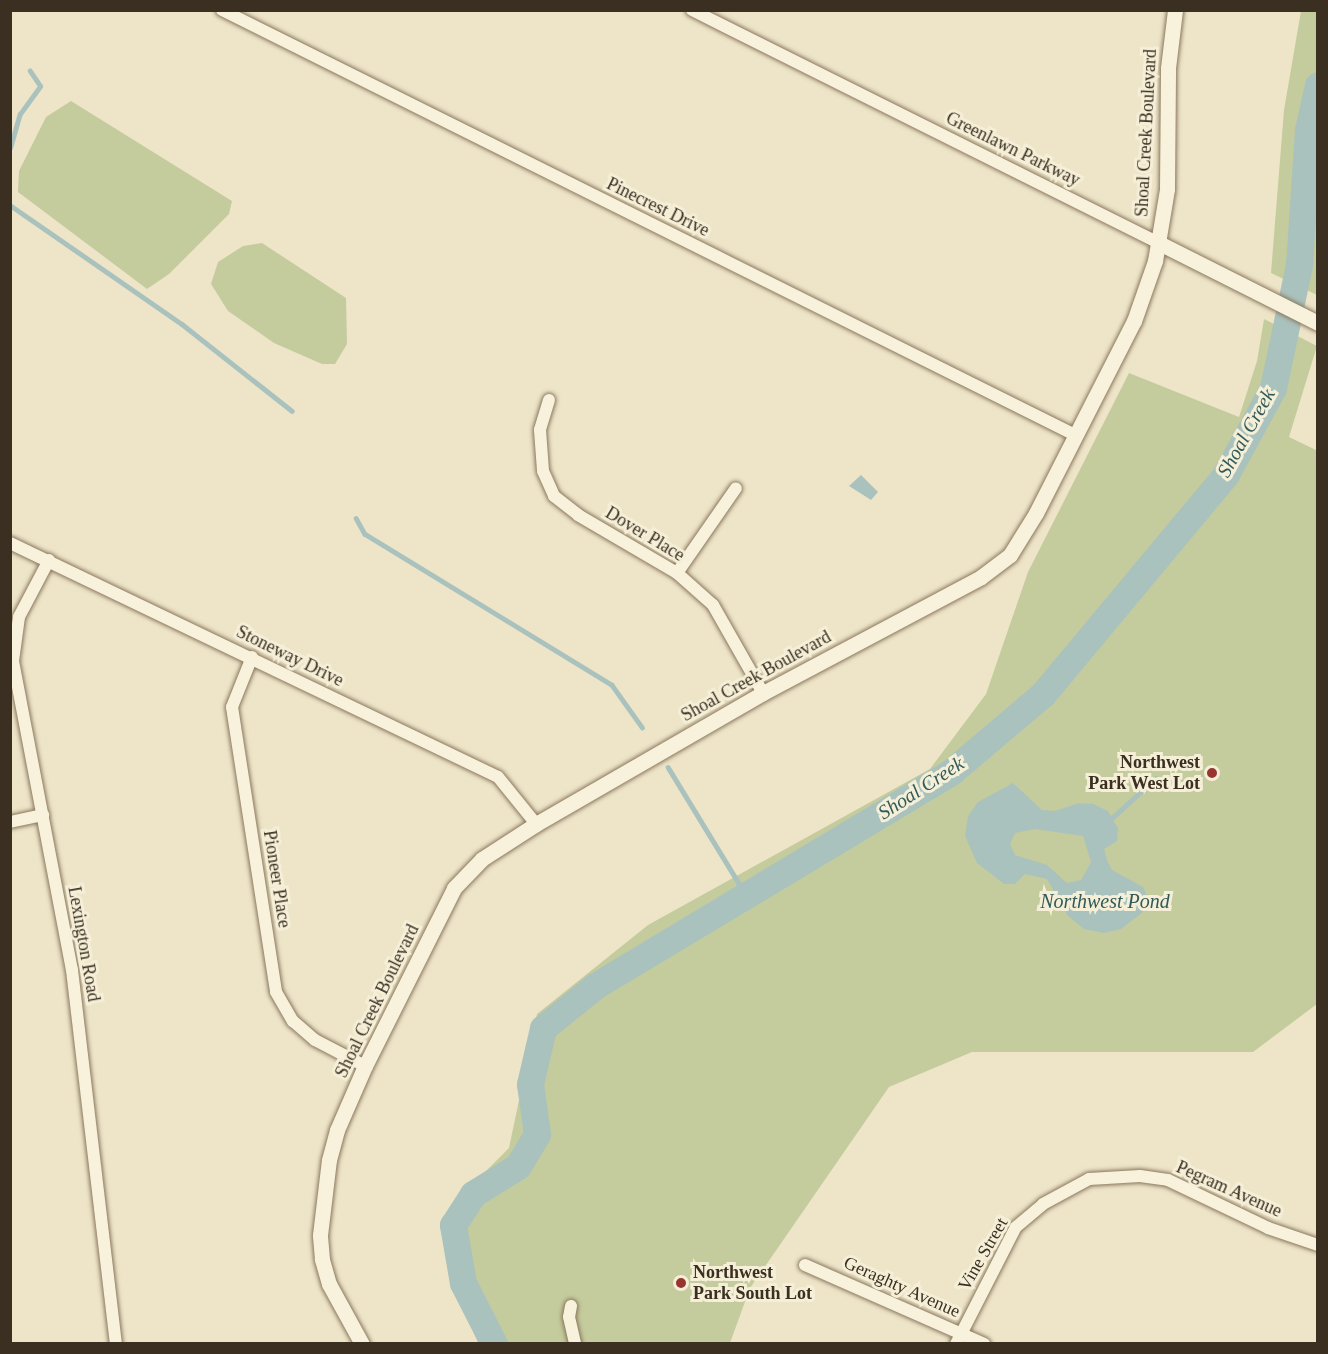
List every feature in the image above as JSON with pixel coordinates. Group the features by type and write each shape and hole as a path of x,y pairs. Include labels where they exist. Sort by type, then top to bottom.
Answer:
{"street":[{"name":"Pinecrest Drive","path":"222,10 1077,436"},
{"name":"Greenlawn Parkway","path":"692,10 1317,323"},
{"name":"Shoal Creek Boulevard","path":"362,1344 329,1284 320,1235 337,1130 365,1066 454,888 482,859 536,824 763,693 997,566 1018,544 1077,436 1134,321 1159,243 1167,189 1168,68 1175,10"},
{"name":"Dover Place","path":"549,400 540,430 543,471 554,496 578,515 677,573 713,604 755,673 763,693"},
{"path":"677,573 736,488"},
{"name":"Stoneway Drive","path":"10,543 252,657 498,777 536,824"},
{"name":"Lexington Road","path":"49,560 20,617 13,661 72,970 117,1344"},
{"name":"Pioneer Place","path":"252,657 232,707 276,992 293,1020 315,1040 365,1066"},
{"path":"10,822 43,815"},
{"name":"Pegram Avenue","path":"1089,1179 1140,1176 1168,1180 1268,1228 1317,1245"},
{"name":"Vine Street","path":"958,1338 1016,1227 1043,1204 1089,1179"},
{"name":"Geraghty Avenue","path":"805,1265 958,1338 984,1344"},
{"path":"571,1306 569,1317 575,1344"}],"green space":[{"path":"1301,11 1317,11 1317,295 1271,273 1284,110"},
{"path":"71,101 232,201 229,214 169,274 147,289 18,192 19,171 46,117"},
{"path":"262,243 346,298 347,344 335,364 322,364 274,343 228,311 211,284 218,262 243,246"},
{"path":"1264,319 1317,346 1289,437 1318,451 1317,1004 1253,1052 972,1052 889,1087 750,1288 730,1343 478,1343 453,1278 450,1207 509,1148 537,1014 648,925 930,769 986,694 1028,572 1129,373 1239,417 1257,361"}],"water":[{"path":"861,475 878,492 871,500 849,486"},
{"name":"Northwest Pond","path":"1013,783 1042,810 1055,811 1079,803 1093,804 1108,811 1118,828 1117,841 1104,849 1107,860 1112,870 1143,887 1148,898 1143,912 1121,929 1104,933 1084,929 1068,916 1047,879 1025,874 1015,884 1004,884 977,863 965,836 968,816 978,802","holes":["1035,829 1083,836 1091,862 1081,880 1067,883 1047,865 1015,855 1010,844 1015,833"]}],"waterway":[{"path":"10,148 20,114 40,86 30,71"},
{"name":"Shoal Creek","path":"494,1344 463,1283 453,1225 473,1194 518,1166 537,1134 530,1084 543,1028 595,986 951,772 1043,694 1226,474 1273,388 1299,265 1308,130 1318,85"},
{"path":"10,205 182,324 292,411"},
{"path":"356,518 365,534 612,685 642,727"},
{"path":"668,767 746,895"},
{"path":"1112,818 1156,778"}],"place":[{"name":"Northwest Park West Lot","path":"1212,773"},
{"name":"Northwest Park South Lot","path":"681,1283"}]}
